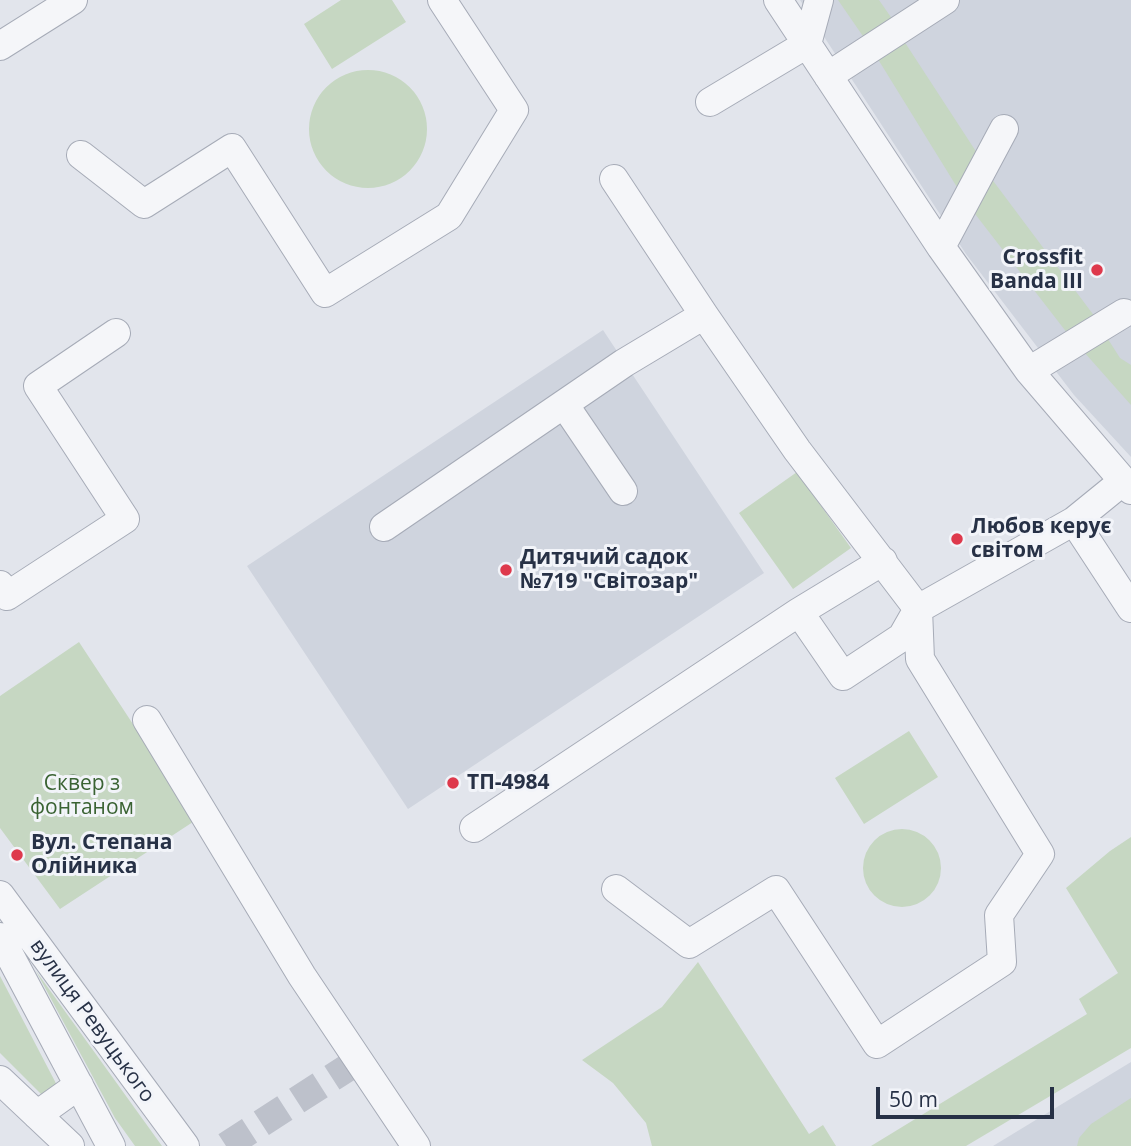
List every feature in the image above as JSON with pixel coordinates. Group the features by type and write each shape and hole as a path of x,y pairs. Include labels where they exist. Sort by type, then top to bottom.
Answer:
{"street":[{"path":"0,46 73,0"},
{"path":"81,155 144,204 232,148 325,293 449,216 514,110 442,0"},
{"path":"778,0 941,247 1028,371 1126,486 1074,521 918,609 902,637 843,676 799,612"},
{"path":"710,102 807,44 819,0"},
{"path":"828,76 945,0"},
{"path":"941,247 1004,129"},
{"path":"614,178 797,450 918,609 920,659 1040,854 999,915 1002,962 877,1044 776,890 689,944 616,889"},
{"path":"1028,371 1124,313"},
{"path":"384,527 624,363 704,315"},
{"path":"0,585 7,596 125,519 38,386 116,333"},
{"path":"564,404 623,491"},
{"path":"1074,521 1131,608"},
{"path":"474,828 799,612 883,561"},
{"path":"147,720 302,976 416,1146"},
{"name":"вулиця Ревуцького","path":"0,895 185,1146"},
{"name":"вулиця Ревуцького","path":"0,937 111,1146"},
{"path":"0,1080 70,1146"},
{"path":"37,1115 79,1085"}],"shaded area":[{"path":"800,0 1131,0 1131,457 1074,395 966,254"},
{"name":"Дитячий садок №719 \"Світозар\"","path":"603,330 764,573 408,809 247,566"},
{"path":"1131,1062 1131,1146 993,1146"}],"green space":[{"path":"341,0 392,0 406,22 332,69 304,24"},
{"path":"838,0 879,0 895,23 867,42"},
{"path":"902,38 977,153 960,192 876,56"},
{"path":"368,70 391,74 410,87 423,106 427,129 423,152 410,171 391,184 368,188 345,184 326,171 313,152 309,129 313,106 326,87 345,74"},
{"path":"991,178 1098,321 1071,338 972,210"},
{"path":"1106,336 1120,358 1131,365 1131,405 1084,352"},
{"path":"797,472 851,548 793,589 739,513"},
{"name":"Сквер з фонтаном","path":"79,642 196,820 60,909 0,828 0,696"},
{"path":"909,731 938,777 864,824 835,778"},
{"path":"902,829 917,832 930,840 938,853 941,868 938,883 930,896 917,904 902,907 887,904 874,896 866,883 863,868 866,853 874,840 887,832"},
{"path":"1131,837 1131,1048 966,1146 871,1146 1087,1014 1079,999 1118,973 1066,888"},
{"path":"698,962 809,1134 823,1125 836,1146 652,1146 646,1123 613,1083 582,1060 662,1007"},
{"path":"36,971 162,1146 135,1146 115,1118"},
{"path":"0,976 61,1093 48,1101 0,1053"},
{"path":"1131,1098 1131,1146 1077,1146 1079,1138 1091,1124"}],"tunnel":[{"path":"226,1146 358,1061"}],"place":[{"name":"Crossfit Banda III","path":"1097,270"},
{"name":"Любов керує світом","path":"957,539"},
{"name":"Дитячий садок №719 \"Світозар\"","path":"506,570"},
{"name":"ТП-4984","path":"453,783"},
{"name":"Вул. Степана Олійника","path":"17,855"}]}
